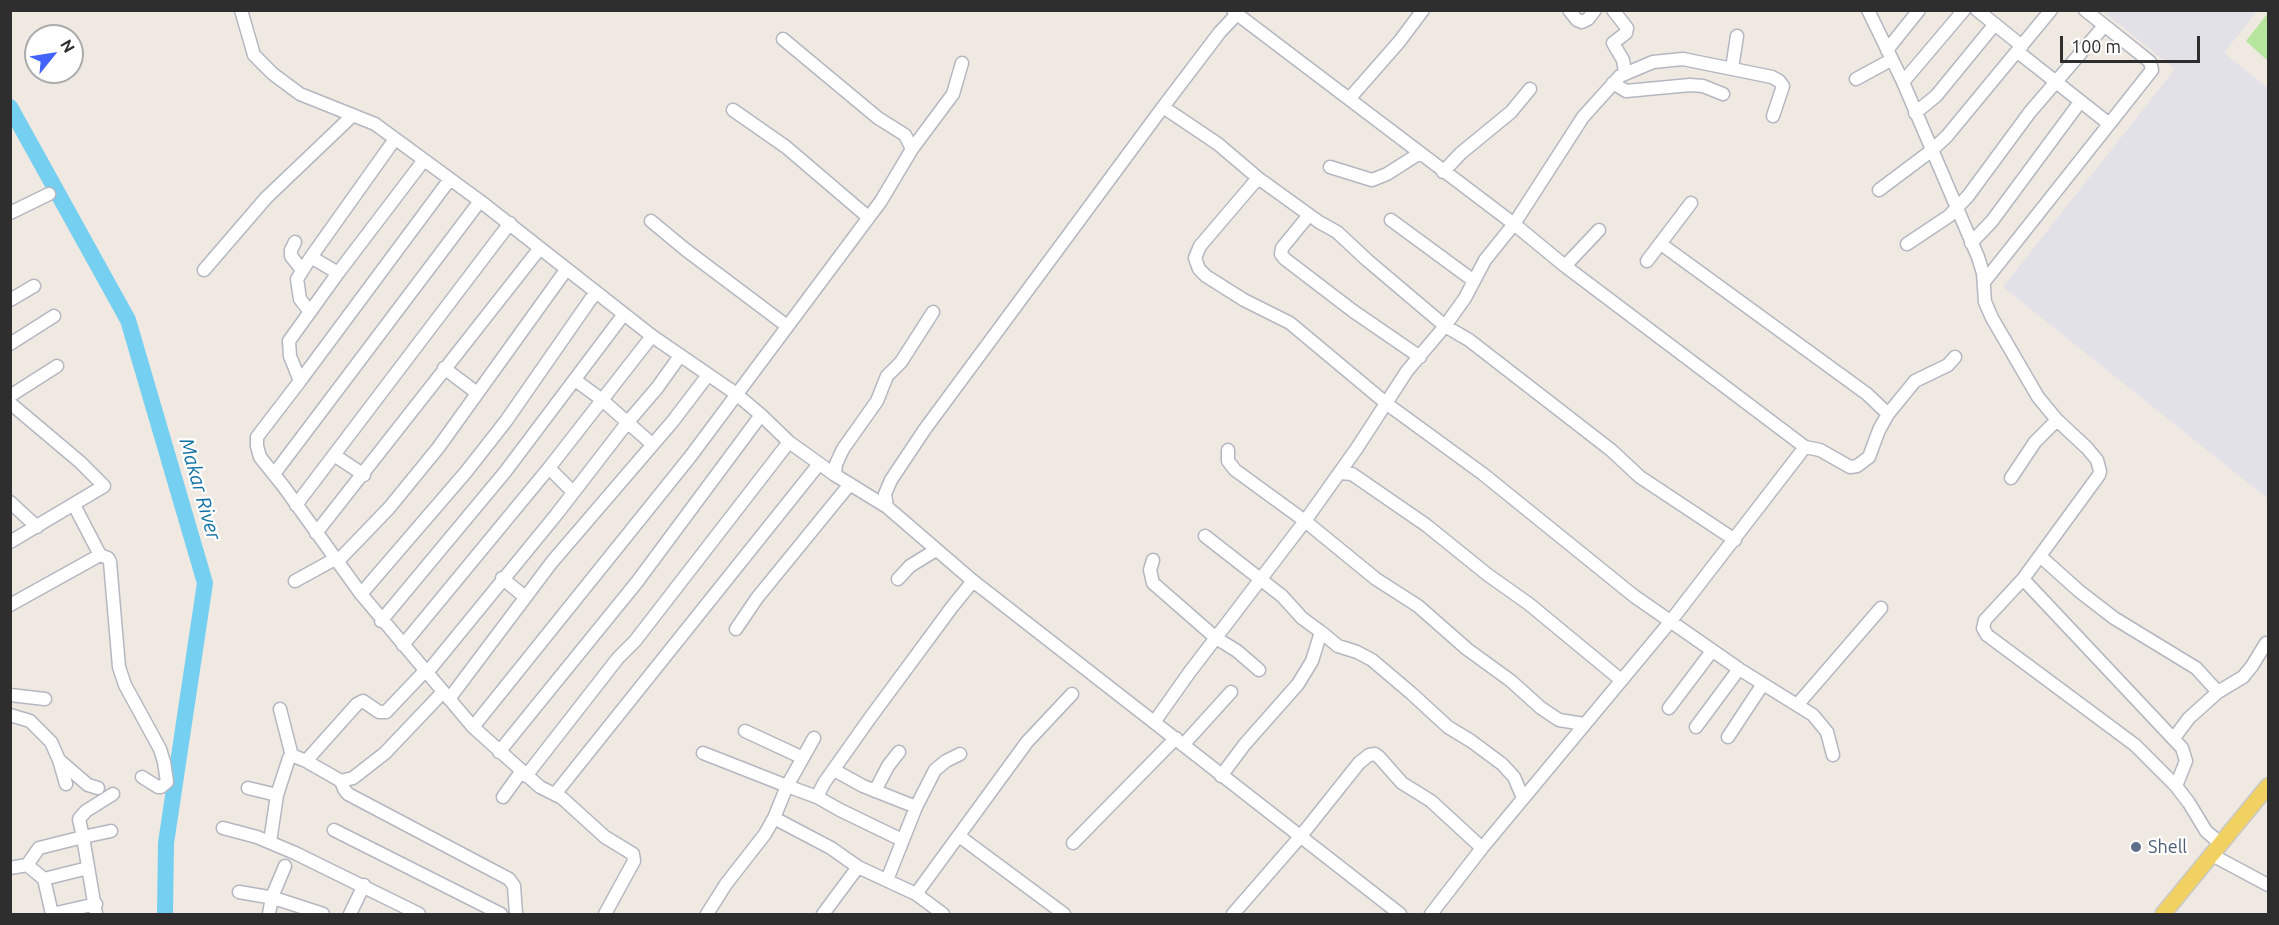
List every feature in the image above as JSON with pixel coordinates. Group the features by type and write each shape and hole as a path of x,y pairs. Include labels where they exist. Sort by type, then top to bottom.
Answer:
{"main road":[{"path":"2163,915 2268,786"}],"street":[{"path":"241,10 254,55 273,74 300,94 375,124 510,223 566,270 652,336 735,393 789,442 835,475 880,497 887,507 973,581 1155,721 1221,776 1400,915"},
{"path":"1349,99 1400,42 1423,10"},
{"path":"1569,10 1577,20 1582,22 1588,19 1595,10"},
{"path":"1613,10 1627,28 1626,33 1613,43 1623,60 1625,72"},
{"path":"1856,79 1889,55 1919,10"},
{"path":"1902,82 1964,10"},
{"path":"1977,10 1995,24 2055,82 2108,123"},
{"path":"1879,190 1931,151 2051,10"},
{"path":"1984,282 2152,70 2150,62 2085,10"},
{"path":"880,497 925,429 1235,12 1805,447 1820,450 1850,467 1857,466 1869,456 1888,414 1914,381 1948,365 1955,357"},
{"path":"1872,13 1981,266 1985,302 1992,318 2028,381 2057,420 2097,460 2100,471 2099,476 2023,579 1982,624 1984,631 2135,745 2189,802 2217,849 2268,885"},
{"path":"1916,112 1936,96 1995,24"},
{"path":"1907,244 1941,222 1957,208 2055,82 2104,26"},
{"path":"1732,68 1737,36"},
{"path":"783,39 874,115 905,135 912,149"},
{"path":"1155,721 1305,521 1346,473 1350,458 1391,403 1407,371 1445,326 1465,298 1491,252 1514,224 1583,117 1613,83 1625,72 1653,62 1674,59 1694,60 1772,77 1781,84 1782,90 1773,116"},
{"path":"473,727 690,457 735,393 881,201 912,149 953,94 962,63"},
{"path":"1613,83 1626,92 1690,85 1703,86 1723,94"},
{"path":"1443,172 1461,153 1511,112 1530,89"},
{"path":"1971,243 1992,221 2080,102"},
{"path":"1163,107 1230,153 1258,178 1342,237 1445,326 1469,340 1611,450 1640,477 1735,540"},
{"path":"733,110 786,147 868,217"},
{"path":"204,270 266,198 353,115"},
{"path":"307,309 297,289 297,279 395,139"},
{"path":"1330,167 1372,180 1387,174 1420,153"},
{"path":"300,381 290,356 289,341 302,323 307,309 338,273 424,160"},
{"path":"1258,178 1200,246 1195,258 1199,269 1244,300 1290,323 1670,622 1739,669 1798,704 1822,724 1831,740 1833,755"},
{"path":"450,179 257,437 256,446 260,457 381,621 473,727 523,774 540,787 555,794 605,837 634,855 634,861 605,915"},
{"path":"10,213 49,194"},
{"path":"274,474 480,201"},
{"path":"1647,261 1691,203"},
{"path":"1309,215 1282,248 1281,254 1353,311 1420,357"},
{"path":"1391,220 1474,280"},
{"path":"651,221 787,326"},
{"path":"296,505 510,223"},
{"path":"1565,266 1599,230"},
{"path":"295,242 291,256 302,270"},
{"path":"1661,244 1867,394 1888,414"},
{"path":"316,533 364,475 444,368 540,248"},
{"path":"311,257 338,273"},
{"path":"296,581 336,561 389,508 438,447 566,270"},
{"path":"10,300 34,286"},
{"path":"361,594 466,472 506,421 595,293"},
{"path":"835,475 836,464 843,449 877,401 887,376 901,362 933,312"},
{"path":"381,621 462,526 624,314"},
{"path":"10,344 54,315"},
{"path":"403,645 549,468 652,336"},
{"path":"306,761 357,704 363,701 379,712 386,712 425,673 657,388 680,356"},
{"path":"10,396 57,366"},
{"path":"444,368 477,393"},
{"path":"341,781 353,778 375,763 446,695 689,402 708,375"},
{"path":"575,380 602,399 652,444"},
{"path":"10,404 80,462 104,486 10,542"},
{"path":"499,752 637,582 761,415"},
{"path":"2011,478 2035,442 2057,420"},
{"path":"504,797 618,658 635,641 789,442"},
{"path":"1431,915 1482,848 1670,622 1805,447"},
{"path":"1228,450 1228,461 1235,470 1305,521 1376,579 1418,606 1467,649 1511,681 1541,708 1559,720 1584,723"},
{"path":"334,455 364,475"},
{"path":"555,794 819,464"},
{"path":"549,468 573,492"},
{"path":"1346,473 1426,525 1488,575 1529,604 1621,680"},
{"path":"736,629 757,598 850,484"},
{"path":"10,502 37,527"},
{"path":"74,505 100,555 105,556 110,562 119,667 125,685 160,749 164,762 166,782 161,787 142,777"},
{"path":"1204,536 1282,596 1302,618 1338,646 1357,652 1371,660 1412,693 1448,727 1502,764 1514,777 1523,798"},
{"path":"898,579 910,566 936,550"},
{"path":"10,605 100,555"},
{"path":"2040,556 2114,618 2196,668 2218,692"},
{"path":"1154,560 1150,577 1154,583 1216,638 1242,655 1258,670"},
{"path":"502,578 525,597"},
{"path":"2023,579 2182,748 2186,761 2176,786"},
{"path":"817,797 913,659 973,581"},
{"path":"1798,704 1881,608"},
{"path":"1221,776 1245,744 1298,684 1312,661 1321,632"},
{"path":"2174,738 2189,718 2218,692 2243,676 2266,644"},
{"path":"1669,708 1712,651"},
{"path":"1696,727 1739,669"},
{"path":"1728,737 1763,684"},
{"path":"1073,843 1231,692"},
{"path":"916,894 1027,742 1072,694"},
{"path":"10,695 45,699"},
{"path":"280,709 292,756"},
{"path":"10,715 30,721 51,742 66,784"},
{"path":"745,731 801,758"},
{"path":"706,915 726,884 765,834 813,738"},
{"path":"875,791 888,766 899,752"},
{"path":"703,753 817,797 902,840"},
{"path":"887,880 916,807 935,770 945,761 960,754"},
{"path":"1233,915 1359,764 1372,754 1379,757 1402,783 1431,801 1482,848"},
{"path":"292,756 306,761 341,781 348,794 509,879 514,886 516,915"},
{"path":"270,842 277,795 288,759 292,756"},
{"path":"59,760 88,785 98,788"},
{"path":"834,770 875,791 916,807"},
{"path":"248,788 277,795"},
{"path":"27,865 44,879 52,914 96,909 80,825 81,815 113,794"},
{"path":"774,818 831,848 858,867 916,894 943,915"},
{"path":"223,828 270,842 363,885 419,915"},
{"path":"334,830 501,915"},
{"path":"10,868 27,865 39,848 111,831"},
{"path":"959,836 1064,915"},
{"path":"269,915 272,897 285,866"},
{"path":"823,915 858,867"},
{"path":"44,879 88,868"},
{"path":"350,915 363,885"},
{"path":"239,892 272,897 323,915"}],"shaded area":[{"path":"2102,11 2257,11 2224,53 2268,88 2268,499 2003,287 2175,69"}],"green space":[{"path":"2268,13 2268,61 2246,41"}],"waterway":[{"name":"Makar River","path":"10,107 128,320 205,583 166,843 165,914"}],"place":[{"name":"Shell","path":"2136,847"}]}
